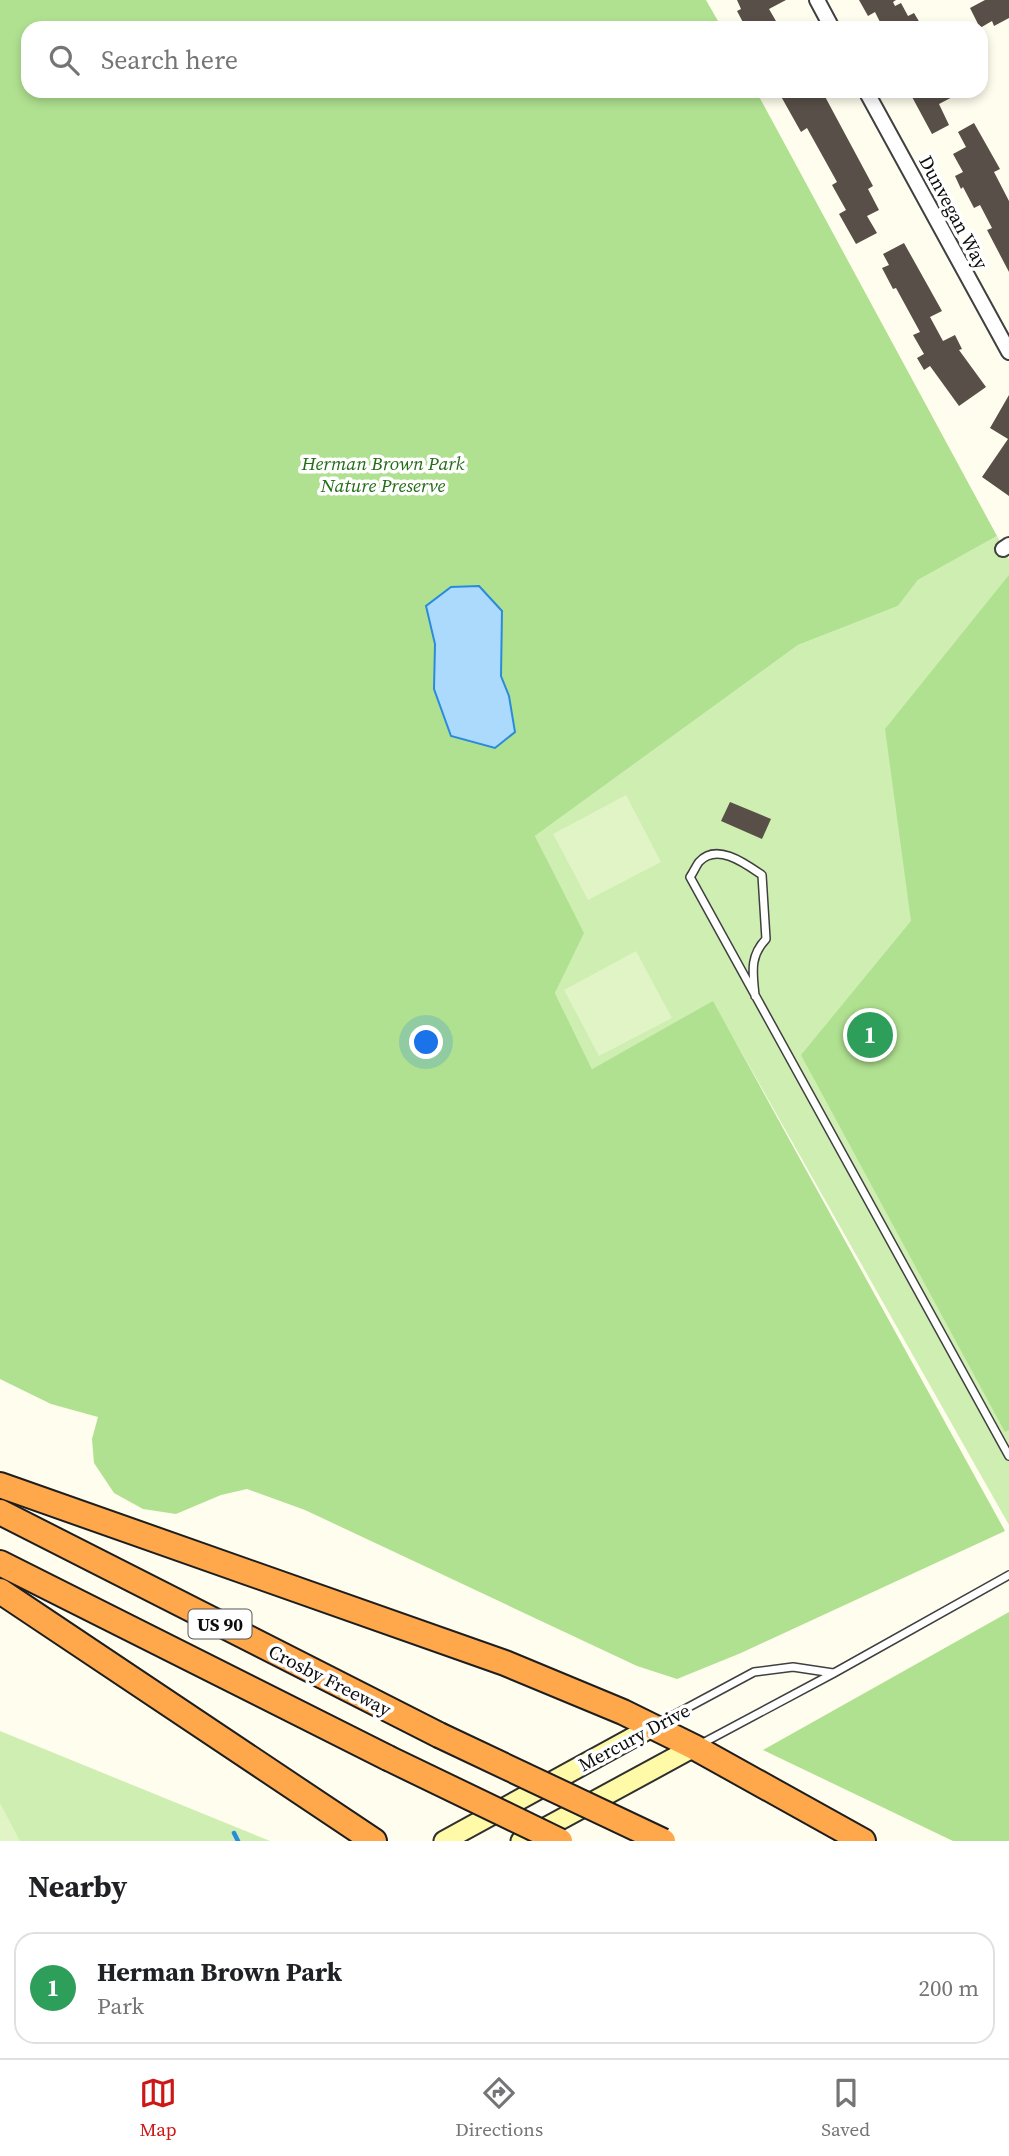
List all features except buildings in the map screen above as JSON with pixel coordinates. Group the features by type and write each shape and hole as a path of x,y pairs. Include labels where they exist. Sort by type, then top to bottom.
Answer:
{"highway":[{"path":"0,1485 505,1663 623,1712 694,1747 863,1841"},
{"name":"Crosby Freeway","path":"0,1512 439,1735 663,1841"},
{"name":"US 90","path":"0,1563 388,1758 561,1841"},
{"path":"0,1591 374,1841"}],"street":[{"path":"817,0 828,21"},
{"name":"Dunvegan Way","path":"870,98 1009,352"},
{"name":"Mercury Drive","path":"444,1841 652,1727"},
{"name":"Mercury Drive","path":"521,1841 694,1747"}],"lane":[{"path":"755,996 755,951 766,939 762,875 734,857 712,854 700,860 690,877 755,996 1009,1456"},
{"name":"Mercury Drive","path":"694,1747 834,1673 1009,1575"},
{"name":"Mercury Drive","path":"652,1727 754,1672 793,1667 834,1673"}],"green space":[{"name":"Herman Brown Park Nature Preserve","path":"0,0 706,0 718,21 21,21 21,98 760,98 997,536 918,580 898,606 798,645 535,836 584,933 555,993 592,1069 713,1001 1005,1531 741,1653 677,1679 637,1666 305,1510 247,1489 221,1495 176,1514 143,1509 114,1493 94,1463 92,1439 98,1417 51,1404 0,1379"},
{"path":"997,536 1009,559 1009,1525 713,1002 592,1069 555,993 583,933 535,836 798,645 898,606 918,580"},
{"path":"1009,575 1009,1430 1005,1432 801,1055 911,921 885,729"},
{"path":"626,795 661,862 588,900 553,834"},
{"path":"636,951 672,1018 599,1056 564,990"},
{"path":"1009,1612 1009,1841 953,1841 763,1750"},
{"path":"0,1731 270,1841 0,1841"},
{"path":"0,1803 20,1841 0,1841"}],"water":[{"path":"479,586 502,611 501,676 509,696 515,732 495,748 451,736 434,689 435,644 426,606 451,587"}],"waterway":[{"path":"234,1833 238,1841"}],"place":[{"name":"Herman Brown Park","path":"870,1035"}]}
